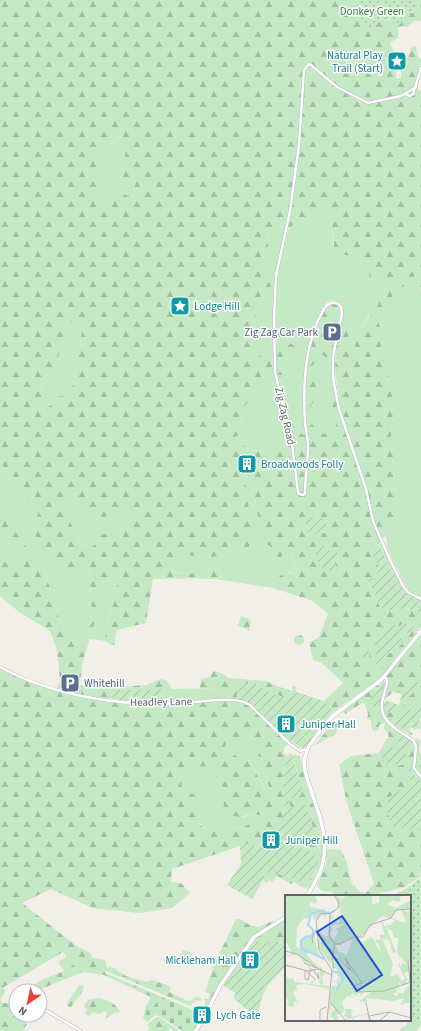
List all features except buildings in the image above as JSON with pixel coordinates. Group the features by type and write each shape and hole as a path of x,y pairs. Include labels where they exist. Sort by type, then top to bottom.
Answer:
{"main road":[{"path":"308,895 321,870 325,845 323,829 305,771 304,762 308,749 322,728 333,716 384,676 421,631"},
{"path":"195,1031 206,1014 220,986 254,937 285,918"}],"street":[{"name":"Zig Zag Road","path":"421,68 416,87 412,95 405,94 368,103 337,87 311,65 309,64 305,67 298,157 290,211 275,284 274,364 277,386 292,444 298,492 299,494 303,495 305,493 308,446 305,419 304,383 308,358 314,332 324,308 330,303 337,303 340,305 342,312 333,362 333,377 339,409 366,489 378,534 403,586 409,593 421,599"},
{"name":"Headley Lane","path":"0,667 29,681 64,692 124,703 148,704 229,700 245,702 250,705 290,744 300,751 308,749"},
{"path":"384,676 387,683 382,702 382,710 388,722 401,733 414,741 416,747 414,768 421,777"},
{"path":"48,1012 81,1031"}],"green space":[{"path":"0,0 355,0 354,6 377,22 402,17 408,11 412,13 416,11 414,0 421,0 421,21 414,21 407,27 398,27 398,38 390,44 395,56 397,79 401,78 402,59 407,58 412,47 414,46 416,47 418,57 417,61 411,65 416,76 414,87 421,91 421,292 419,278 414,276 412,291 402,286 403,282 399,281 391,299 376,319 381,328 377,334 379,337 394,404 391,433 398,517 386,535 370,552 378,565 377,576 368,580 382,611 401,609 417,610 421,617 421,626 381,678 334,711 324,701 343,683 322,663 313,660 309,643 319,637 328,614 313,601 273,588 272,583 277,578 284,574 294,573 296,569 290,552 283,552 281,559 272,560 268,556 270,546 262,543 249,462 247,460 244,463 246,491 253,534 248,549 213,557 182,555 172,559 169,565 172,571 177,573 193,573 213,568 218,570 222,576 219,579 153,579 146,623 117,630 114,645 111,645 105,641 118,579 103,579 101,598 82,664 80,685 147,685 160,679 166,680 171,689 118,690 113,696 112,702 148,705 229,701 249,706 288,744 284,751 284,754 286,754 283,787 285,813 283,814 282,820 263,837 259,845 256,847 240,846 172,869 171,882 181,883 190,893 172,908 139,913 93,908 51,889 22,903 75,945 90,953 93,958 105,960 107,968 114,968 126,976 147,982 152,980 170,986 171,988 169,992 188,1001 191,1001 195,997 201,998 201,1001 196,1000 191,1006 106,971 105,973 162,997 149,1010 145,1010 151,997 104,975 83,972 48,986 48,983 37,983 64,971 79,961 73,952 67,956 63,952 11,983 8,983 4,987 5,992 1,998 2,1003 8,1003 8,1023 27,1024 23,1031 0,1031 0,667 29,681 65,693 69,686 73,685 75,679 69,677 62,690 57,688 60,681 57,650 50,631 19,612 0,596 0,561 20,566 23,559 19,552 0,537 0,508 23,543 45,572 60,621 75,647 83,641 92,615 89,565 73,572 55,564 33,532 41,503 31,507 0,461","holes":["119,138 127,140 122,179 136,183 131,197 120,192 111,191 105,204 96,191 102,172 100,152","324,207 332,212 331,220 335,254 353,256 357,249 361,250 359,260 362,263 367,262 377,253 380,255 369,273 370,280 383,277 381,284 383,293 376,310 358,330 355,347 351,352 345,352 344,344 336,342 335,371 339,397 335,398 332,403 337,430 323,434 315,430 310,419 307,418 307,438 305,435 297,431 292,422 288,422 293,440 277,443 262,452 246,448 242,441 235,439 235,437 244,431 239,414 256,391 252,376 253,360 250,356 255,319 261,296 260,282 264,278 263,265 269,254 267,234 276,226 289,227 304,221 311,222 318,218 319,212","70,322 82,328 80,349 71,395 55,397 52,405 43,409 41,381 56,368 65,327","77,493 82,510 91,520 128,511 132,522 95,538 95,545 87,549 71,525 61,498","319,515 328,526 325,533 320,531 314,534 305,524","324,546 328,551 337,557 334,571 318,559 316,552","406,616 409,617 406,624 409,626 414,625 410,631 401,636 398,648 393,649 392,652 384,656 383,665 380,660 378,650 381,640 390,626 389,623 397,628 402,624","244,735 255,739 262,739 263,747 258,755 264,763 263,772 271,791 266,791 250,761 234,755 224,748 227,742 236,742","214,766 218,783 226,789 223,809 229,814 239,817 252,815 262,816 261,820 239,828 221,831 213,831 200,825 192,810 200,804 200,799 193,794 184,791 181,783 182,777 193,767"]},
{"name":"Donkey Green","path":"355,0 414,0 416,11 415,13 408,11 405,13 401,24 396,25 390,19 387,19 378,23 372,29 361,24 362,16 358,13 354,6"},
{"path":"418,57 421,59 421,62 417,80 411,65 417,61"},
{"path":"120,138 128,140 122,179 136,183 131,197 120,192 105,204 96,191 102,172 100,152"},
{"path":"324,207 333,212 331,220 333,245 362,250 359,260 367,262 377,253 380,255 369,273 370,280 383,276 403,282 411,291 414,276 419,278 421,292 421,598 414,595 407,588 387,548 386,535 398,517 391,433 394,404 379,337 370,315 358,330 355,347 351,352 345,352 336,342 343,309 340,304 330,300 324,306 319,315 314,326 303,383 305,438 293,440 283,403 276,362 276,296 278,272 289,227 304,221"},
{"path":"276,226 286,227 274,282 273,351 275,377 291,441 277,443 262,452 246,448 242,441 235,439 235,437 238,436 242,425 239,414 256,391 252,376 253,360 250,356 255,319 261,296 260,282 263,278 263,265 269,254 267,234"},
{"path":"267,280 271,285 272,290 271,294 266,295 263,294 263,281"},
{"path":"329,304 337,305 340,310 338,324 328,330 329,337 332,338 333,347 332,370 326,364 325,357 321,354 318,355 316,363 312,366 308,365 312,341 317,325 324,310"},
{"path":"336,304 340,311 336,329 330,328 328,334 330,338 333,336 335,337 332,368 335,398 332,403 337,431 307,438 306,390 310,351 318,323"},
{"path":"70,322 82,328 80,349 71,395 55,397 52,405 43,410 41,381 56,368 65,327"},
{"path":"340,326 349,328 353,332 348,337 338,336"},
{"path":"275,329 280,330 280,340 282,339 295,346 294,351 283,364 285,369 282,375 277,375"},
{"path":"415,332 421,336 421,341 417,344 420,348 418,353 415,349"},
{"path":"263,354 270,354 274,369 261,380 255,379 252,367 254,361"},
{"path":"307,372 314,372 315,374 312,377 312,380 317,382 319,388 316,391 317,400 311,405 312,412 309,415 306,413"},
{"path":"280,376 285,381 286,406 291,416 287,419 278,377"},
{"path":"247,460 249,461 262,543 283,552 290,552 296,570 294,573 289,572 272,583 273,588 215,579 188,578 186,574 172,571 169,565 172,559 182,555 213,557 246,491 244,463"},
{"path":"0,461 6,472 41,503 89,565 92,615 83,641 75,647 60,621 45,572 23,543 0,508"},
{"path":"78,493 82,510 91,520 129,510 132,522 96,538 95,545 87,549 71,525 60,498"},
{"path":"319,515 328,526 328,532 320,531 314,535 310,535 308,532 310,529 305,524 307,520"},
{"path":"0,537 19,552 23,559 20,566 0,561"},
{"path":"381,541 400,584 400,585 378,544"},
{"path":"378,544 405,592 421,601 421,617 417,610 401,609 382,611 368,580 377,576 378,565 370,552"},
{"path":"324,546 331,552 337,553 335,562 337,567 334,571 326,571 319,564 313,548"},
{"path":"103,579 118,579 107,625 105,641 89,639 101,598"},
{"path":"241,616 251,620 249,630 238,626"},
{"path":"406,616 409,617 406,624 409,626 415,624 410,631 401,636 401,639 404,641 403,643 384,656 386,662 383,665 383,668 380,669 376,667 376,662 378,659 375,644 376,641 383,637 383,626 388,628 389,622 393,623 397,628 402,624"},
{"path":"421,634 421,704 389,720 383,709 395,707 398,710 405,706 406,698 412,694 411,685 398,692 393,692 386,698 384,697 388,681 387,676"},
{"path":"297,635 301,635 303,636 303,644 297,645 294,642 294,638"},
{"path":"363,650 369,652 370,659 367,661 361,656 360,652"},
{"path":"213,671 221,673 229,678 266,681 274,685 276,688 290,692 287,699 266,691 256,684 238,686 237,699 229,699 229,688 200,688 201,679 210,677"},
{"path":"384,679 385,685 380,707 374,708 371,702 372,692 377,689"},
{"path":"413,679 419,682 414,691 406,698 405,706 398,710 395,707 391,713 383,709 383,703 387,701 399,705 402,694 393,692 405,688"},
{"path":"245,683 256,684 266,691 287,699 289,692 276,688 274,685 292,691 293,686 296,687 296,692 324,701 334,711 324,721 307,746 303,748 290,741 251,704 237,699 238,685 244,686"},
{"path":"377,684 379,686 372,694 373,696 371,700 377,708 380,707 386,722 398,733 397,736 399,743 396,749 384,748 383,744 389,736 384,728 385,724 383,723 379,725 375,732 372,730 371,720 367,719 368,714 365,704 362,703 345,714 342,710"},
{"path":"229,688 229,699 162,702 161,689"},
{"path":"161,689 162,702 144,703 112,700 117,690"},
{"path":"421,704 421,717 419,721 421,723 421,728 419,730 417,728 415,730 412,727 409,730 412,733 408,730 413,725 412,723 404,729 402,727 399,729 389,720"},
{"path":"334,721 338,724 338,730 334,736 315,745"},
{"path":"410,723 413,725 408,730 413,734 411,735 399,729 402,726 408,726"},
{"path":"398,733 412,740 413,745 407,751 403,764 397,766 394,762 389,766 378,753 384,746 384,748 389,746 396,749 399,743 397,736"},
{"path":"244,735 255,739 262,739 263,747 258,755 264,763 263,772 271,791 266,791 250,761 234,755 224,748 227,742 236,742"},
{"path":"416,739 421,741 419,749 421,754 421,781 414,774 411,767 408,768 412,784 412,829 421,831 421,876 405,887 378,895 333,895 333,892 322,891 317,886 326,864 327,849 341,850 346,860 352,884 361,892 365,893 374,884 346,800 339,765 351,756 378,753 389,766 394,762 398,766 403,764 407,751 413,746"},
{"path":"286,754 288,756 290,754 293,757 302,793 300,796 290,798 289,802 291,808 305,804 311,818 313,829 309,834 312,839 309,842 302,838 298,839 297,845 298,848 308,849 310,853 319,858 317,867 311,880 304,883 278,874 270,874 266,872 263,875 269,880 267,883 263,880 252,899 227,885 241,864 240,846 250,843 252,846 258,846 263,837 278,824 285,813 283,787"},
{"path":"290,754 300,756 306,784 318,818 322,842 322,862 309,889 293,882 291,884 277,876 272,882 263,875 266,872 273,874 276,873 304,883 311,880 317,867 315,855 309,853 308,849 298,848 296,845 298,839 302,838 306,841 309,834 300,805 295,808 291,808 289,802 290,798 300,796 301,785 295,762"},
{"path":"214,766 218,783 226,789 223,810 243,817 255,814 262,816 261,820 229,830 212,831 205,829 195,817 192,810 200,799 193,794 184,792 181,780 193,767"},
{"path":"411,767 414,774 421,781 421,831 393,826 386,810 388,798 411,784 408,768"},
{"path":"421,878 421,1024 419,1027 411,1014 411,895 394,895"},
{"path":"236,919 259,927 272,921 275,921 276,923 253,936 249,940 222,979 206,1009 204,998 208,999 210,994 205,992 214,965"},
{"path":"285,920 285,945 280,942 271,944 261,941 257,943 254,941 260,935"},
{"path":"254,941 270,943 276,941 285,946 285,967 269,984 262,997 256,1022 254,1015 234,999 235,993 223,985"},
{"path":"183,950 192,953 189,963 179,959"},
{"path":"73,952 79,961 64,971 58,962"},
{"path":"79,985 84,987 82,992 71,1007 67,1006 67,1004"},
{"path":"411,992 421,1024 417,1031 400,1031 401,1028 407,1025 407,1021 411,1021"},
{"path":"162,997 202,1014 203,1016 193,1031 183,1031 156,1015 147,1022 143,1018 145,1010 149,1010"},
{"path":"101,998 113,1003 120,1011 118,1013 115,1012 106,1019 107,1013 104,1011 99,1014 93,1012 89,1016 85,1014 87,1009 84,1007 86,1002 92,999"},
{"path":"156,1017 159,1017 180,1031 174,1031 170,1028 168,1031 147,1031 150,1027 147,1025"}],"place":[{"name":"Natural Play Trail (Start)","path":"397,61"},
{"name":"Lodge Hill","path":"180,306"},
{"name":"Zig Zag Car Park","path":"332,332"},
{"name":"Broadwoods Folly","path":"247,464"},
{"name":"Whitehill","path":"70,683"},
{"name":"Juniper Hall","path":"286,724"},
{"name":"Juniper Hill","path":"271,840"},
{"name":"Mickleham Hall","path":"250,960"},
{"name":"Lych Gate","path":"202,1015"}]}
